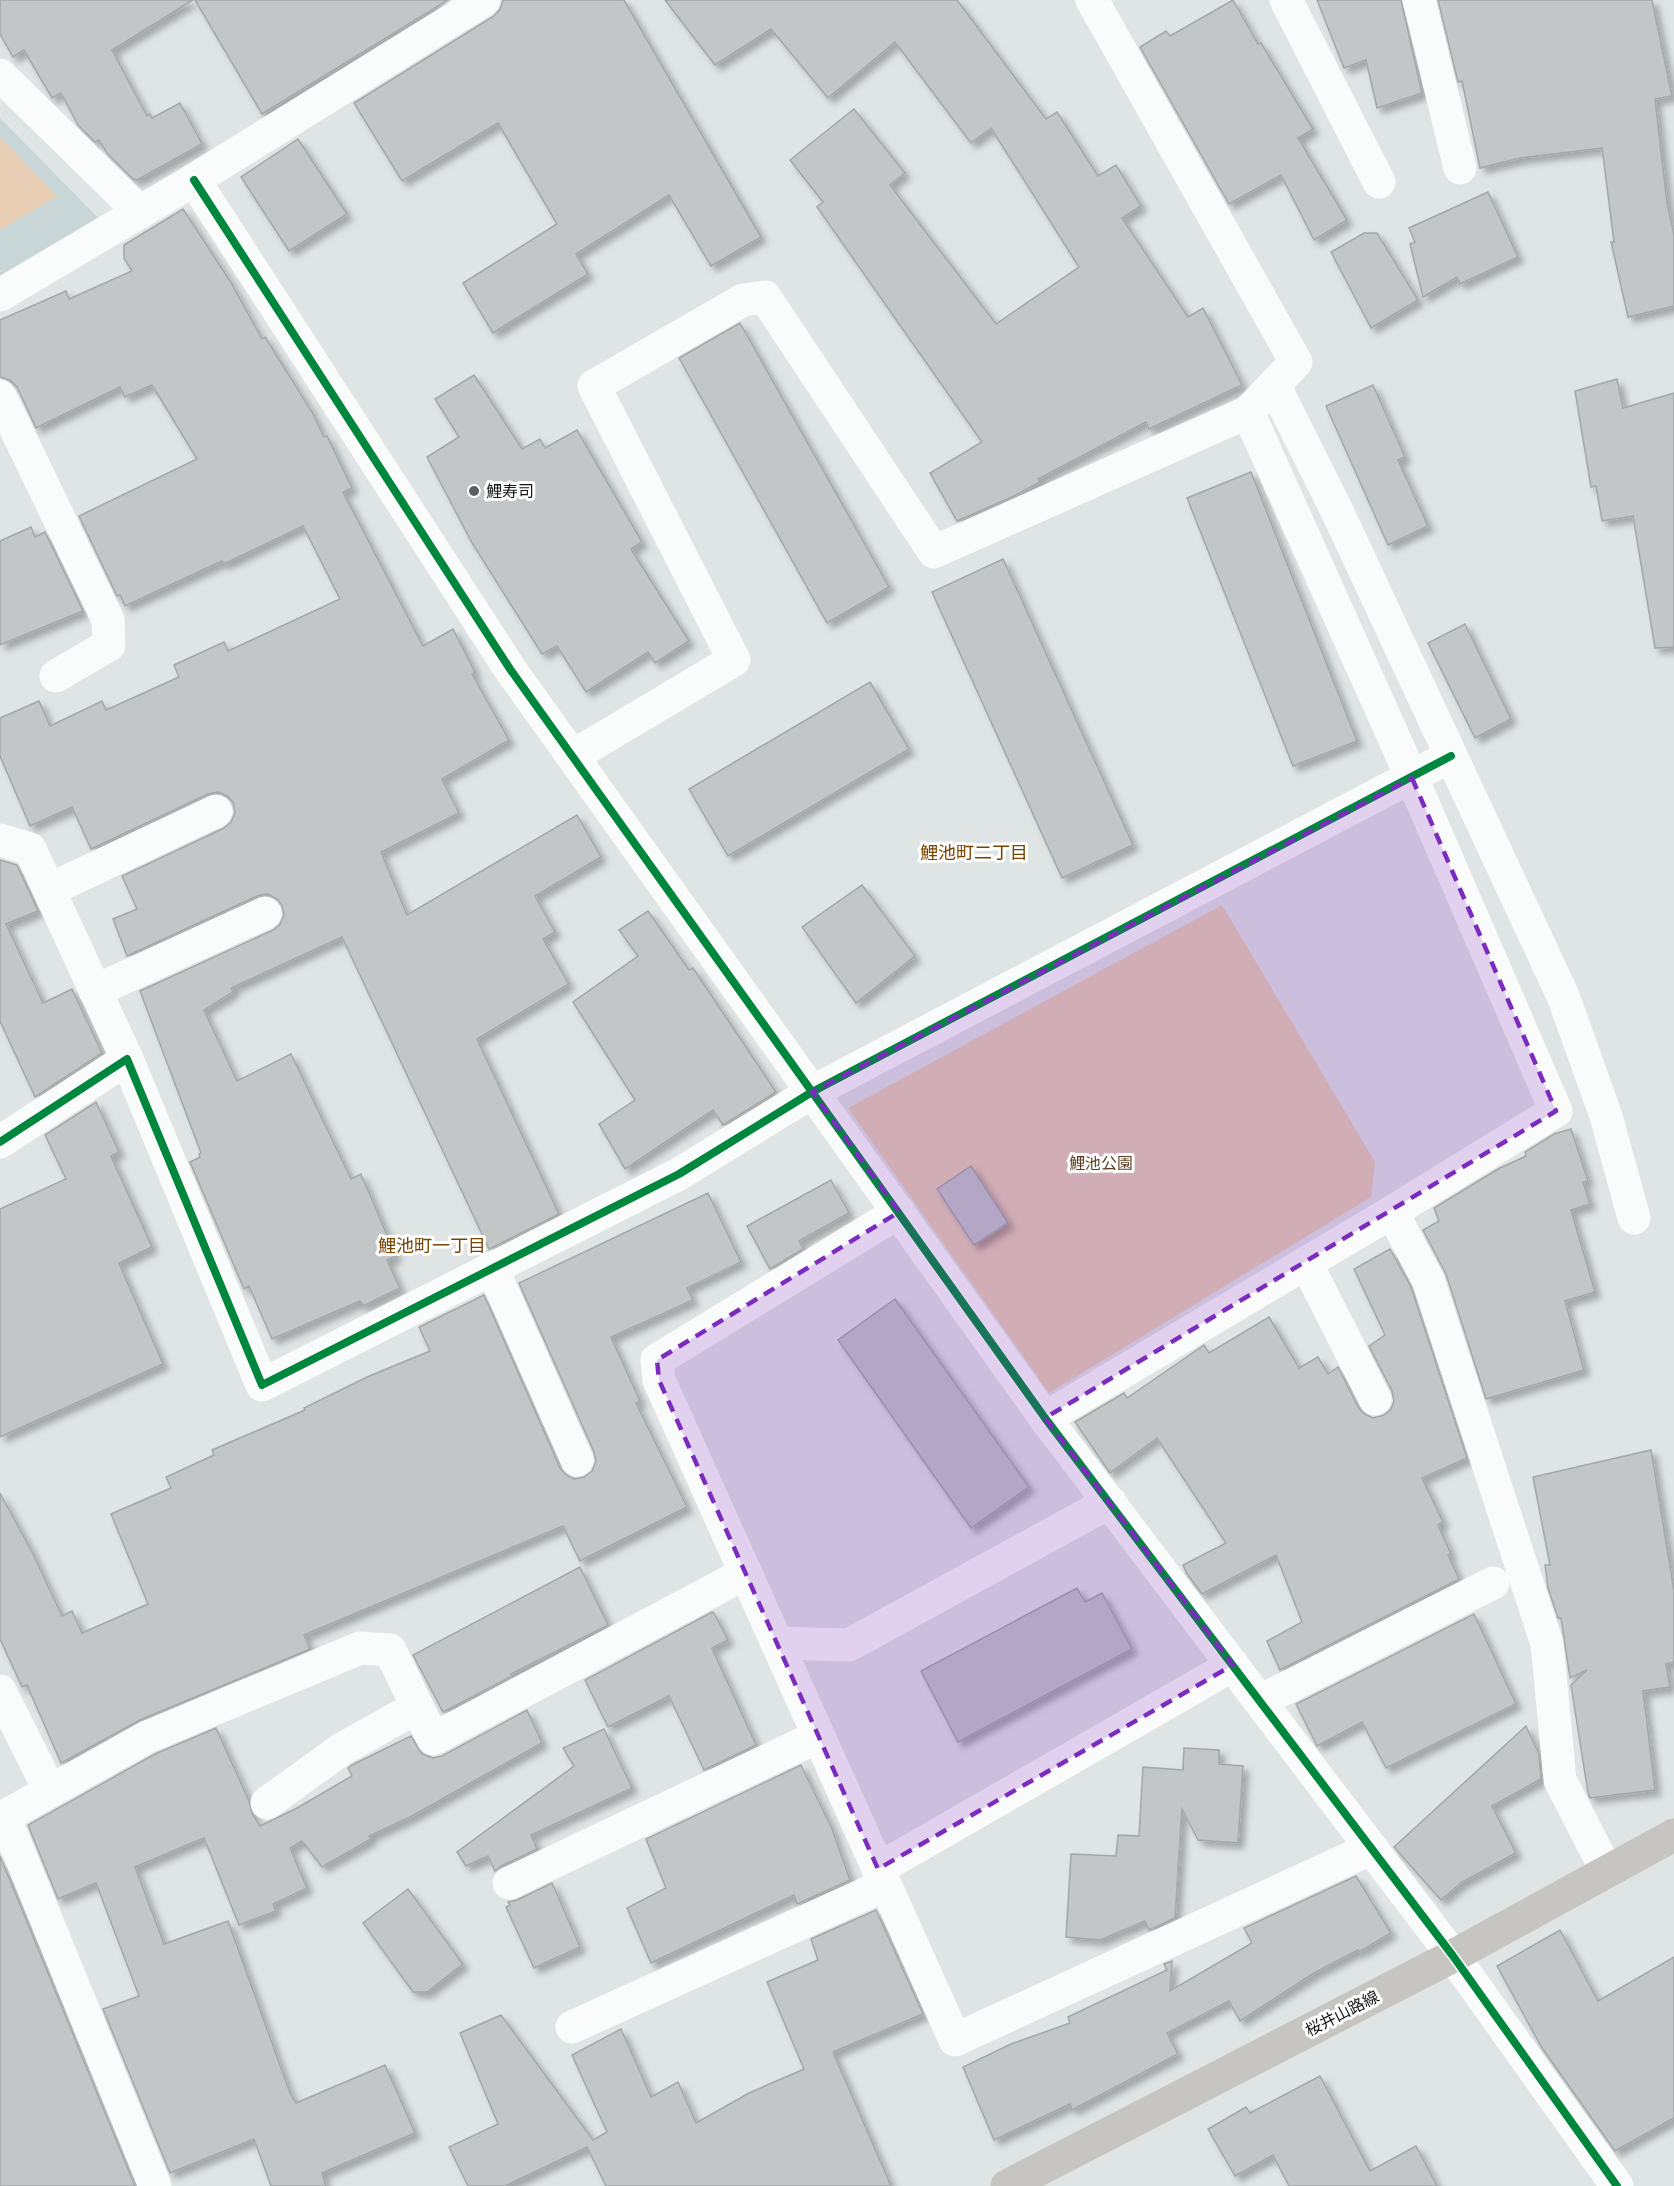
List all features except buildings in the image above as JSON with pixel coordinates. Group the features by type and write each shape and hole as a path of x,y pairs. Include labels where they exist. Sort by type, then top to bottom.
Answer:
{"main road":[{"name":"桜井山路線","path":"1007,2186 1453,1956 1674,1835"}],"street":[{"path":"0,295 194,180 484,0"},
{"path":"573,756 734,660 594,387 743,300 765,297 934,552 1248,412 1296,362 1092,0"},
{"path":"1286,0 1378,182"},
{"path":"1419,0 1460,168"},
{"path":"0,75 140,212"},
{"path":"194,180 510,669 1045,1418 1453,1956 1617,2186"},
{"path":"1274,385 1338,513 1563,996 1606,1116 1634,1218"},
{"path":"0,396 108,620 110,645 56,676"},
{"path":"1045,1418 1392,1212 1556,1111 1412,778 1248,412"},
{"path":"0,840 30,849 127,1059 262,1385 679,1174 812,1092 1451,756"},
{"path":"49,890 216,811"},
{"path":"95,991 265,913"},
{"path":"0,1142 127,1059"},
{"path":"899,1212 657,1360 659,1380 955,2040 1372,1848"},
{"path":"1392,1212 1428,1280 1547,1644 1560,1780 1606,1872"},
{"path":"1305,1263 1375,1399"},
{"path":"492,1268 577,1460"},
{"path":"778,1643 849,1645 1110,1502"},
{"path":"155,2186 2,1817 147,1737 360,1648 390,1650 433,1738 746,1573"},
{"path":"1260,1701 1493,1583"},
{"path":"572,2027 882,1877 1233,1665"},
{"path":"0,1690 50,1791"},
{"path":"267,1803 342,1749 417,1707"},
{"path":"508,1883 819,1736"}],"highlighted area":[{"path":"1412,778 1556,1111 1045,1418 1233,1665 878,1869 659,1380 657,1360 899,1212 812,1092"}],"shaded area":[{"path":"0,118 105,225 0,288"}],"green space":[{"path":"0,137 57,196 0,230"},
{"name":"鯉池公園","path":"1222,905 1375,1162 1371,1197 1049,1393 848,1108"}],"cycle path":[{"path":"194,180 510,669 1045,1418 1453,1956 1617,2186"},
{"path":"0,1142 127,1059 262,1385 679,1174 812,1092 1451,756"}],"place":[{"name":"鯉寿司","path":"474,491"}],"district":[{"name":"鯉池町二丁目","path":"974,852"},
{"name":"鯉池町一丁目","path":"432,1245"}]}
